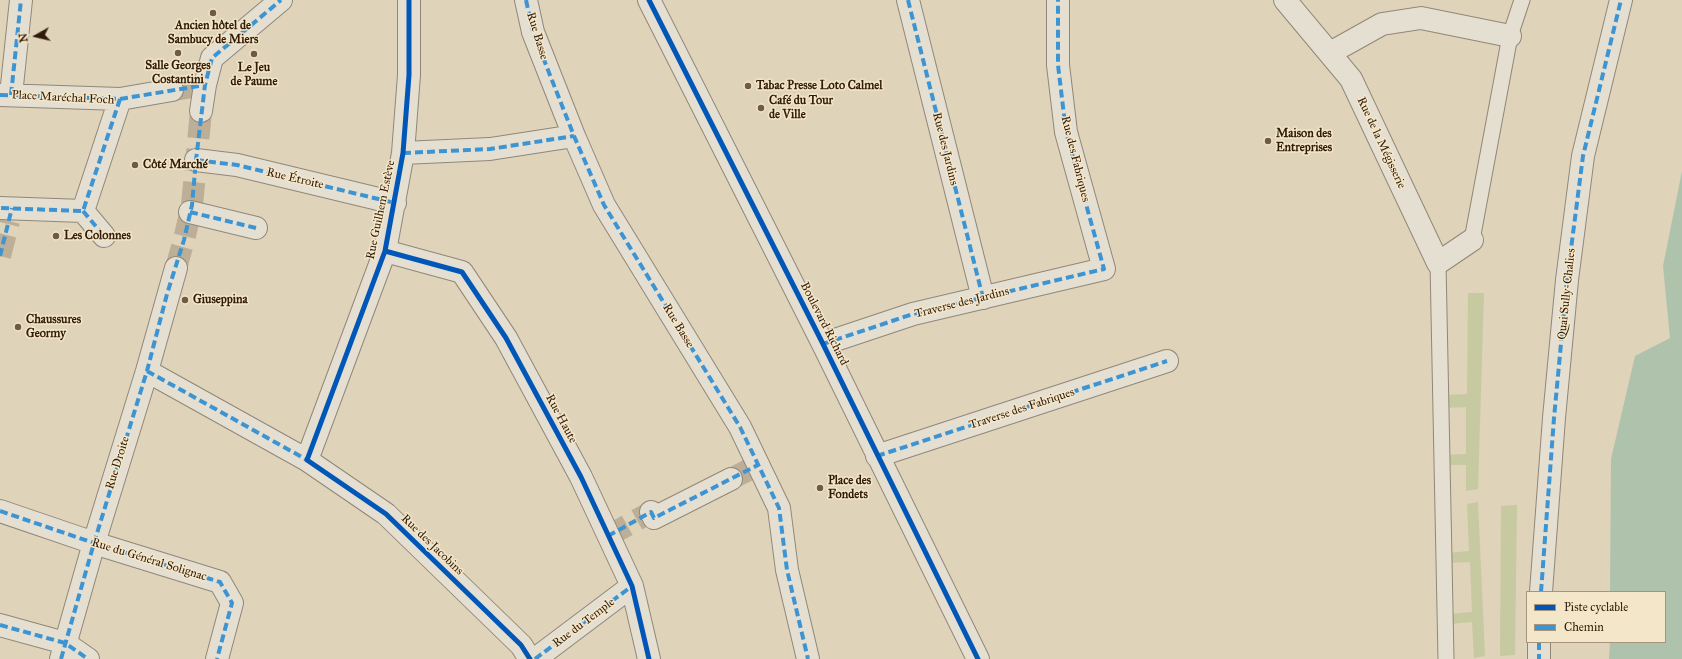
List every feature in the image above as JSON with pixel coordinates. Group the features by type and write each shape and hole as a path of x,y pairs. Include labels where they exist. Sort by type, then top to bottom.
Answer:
{"street":[{"path":"5,95 21,0"},
{"path":"201,111 202,85 212,58 281,0"},
{"name":"Rue Guilhem Estève","path":"307,460 385,252 403,153 409,76 409,0"},
{"name":"Rue Basse","path":"526,0 533,32 574,136 604,205 740,428 779,508 787,570 808,659"},
{"name":"Boulevard Richard","path":"649,0 823,344 978,659"},
{"name":"Rue des Jardins","path":"908,0 983,298"},
{"name":"Rue des Fabriques","path":"1058,0 1058,65 1066,132 1104,269"},
{"name":"Rue de la Mégisserie","path":"1285,0 1351,79 1438,263"},
{"name":"Quai Sully-Chalies","path":"1541,591 1554,418 1567,280 1583,156 1621,0"},
{"path":"1330,53 1382,24 1421,18 1510,36"},
{"path":"120,99 172,90"},
{"name":"Place Maréchal Foch","path":"5,95 120,99 83,211"},
{"path":"403,153 490,149 574,136"},
{"name":"Rue Étroite","path":"196,160 237,165 395,203"},
{"path":"7,212 83,211 104,236"},
{"path":"190,212 256,228"},
{"path":"1438,263 1472,240"},
{"name":"Rue Haute","path":"385,252 462,272 506,338 581,477 632,586 649,659"},
{"name":"Rue Droite","path":"63,651 94,543 147,371 176,268"},
{"name":"Traverse des Jardins","path":"823,344 913,314 1104,269"},
{"name":"Traverse des Fabriques","path":"877,456 1167,361"},
{"name":"Rue des Jacobins","path":"147,371 307,460 386,514 520,645 530,659"},
{"path":"651,512 654,518 730,479"},
{"name":"Rue du Général Solignac","path":"0,511 94,543 220,582 232,603 217,659"},
{"name":"Rue du Temple","path":"535,659 632,586"},
{"path":"0,625 63,651 88,659"},
{"path":"1539,643 1540,659"}],"lane":[{"path":"1472,240 1510,36 1522,0"},
{"path":"1438,263 1446,659"}],"shaded area":[{"path":"1682,171 1682,659 1609,659 1610,643 1666,643 1666,591 1610,591 1611,459 1635,356 1670,338 1663,266"},
{"path":"1468,293 1484,293 1478,489 1466,491 1466,465 1442,465 1441,455 1466,454 1466,407 1443,408 1444,395 1467,394"},
{"path":"1478,502 1485,656 1474,658 1472,622 1451,624 1450,614 1472,612 1470,562 1447,563 1447,553 1469,551 1467,504"},
{"path":"1517,505 1515,655 1500,656 1501,506"}],"tunnel":[{"path":"172,90 199,86"},
{"path":"176,268 192,205 201,111"},
{"path":"0,256 9,221"},
{"path":"731,479 758,465"},
{"path":"608,536 651,512"}],"marked path":[{"path":"11,95 21,0"},
{"path":"61,659 94,543 147,371 167,294 184,240 192,205 205,85 212,58 281,0"},
{"path":"526,0 533,32 574,136 604,205 740,427 779,508 787,570 808,659"},
{"path":"908,0 983,298"},
{"path":"823,344 913,314 1104,269 1066,132 1058,65 1058,0"},
{"path":"1541,591 1554,418 1567,280 1583,156 1621,0"},
{"path":"120,99 205,85"},
{"path":"0,95 120,99 83,211 0,208"},
{"path":"403,153 490,149 574,136"},
{"path":"196,160 237,165 395,203"},
{"path":"0,256 12,208"},
{"path":"83,211 104,236"},
{"path":"190,212 256,228"},
{"path":"877,456 1167,361"},
{"path":"147,371 309,461"},
{"path":"608,536 651,512 654,518 758,465"},
{"path":"0,511 94,543 220,582 232,603 217,659"},
{"path":"535,659 632,586"},
{"path":"0,625 65,643 88,659"},
{"path":"1539,643 1539,659"}],"cycle path":[{"path":"409,0 409,75 403,153 385,251 307,460 386,514 521,645 530,659"},
{"path":"649,0 823,344 978,659"},
{"path":"385,251 462,272 506,338 581,477 632,586 649,659"}],"place":[{"name":"Ancien hôtel de Sambucy de Miers","path":"213,13"},
{"name":"Salle Georges Costantini","path":"178,53"},
{"name":"Le Jeu de Paume","path":"254,54"},
{"name":"Tabac Presse Loto Calmel","path":"748,86"},
{"name":"Café du Tour de Ville","path":"761,108"},
{"name":"Maison des Entreprises","path":"1268,141"},
{"name":"Côté Marché","path":"135,165"},
{"name":"Les Colonnes","path":"56,236"},
{"name":"Giuseppina","path":"185,300"},
{"name":"Chaussures Geormy","path":"18,327"},
{"name":"Place des Fondets","path":"820,488"}]}
